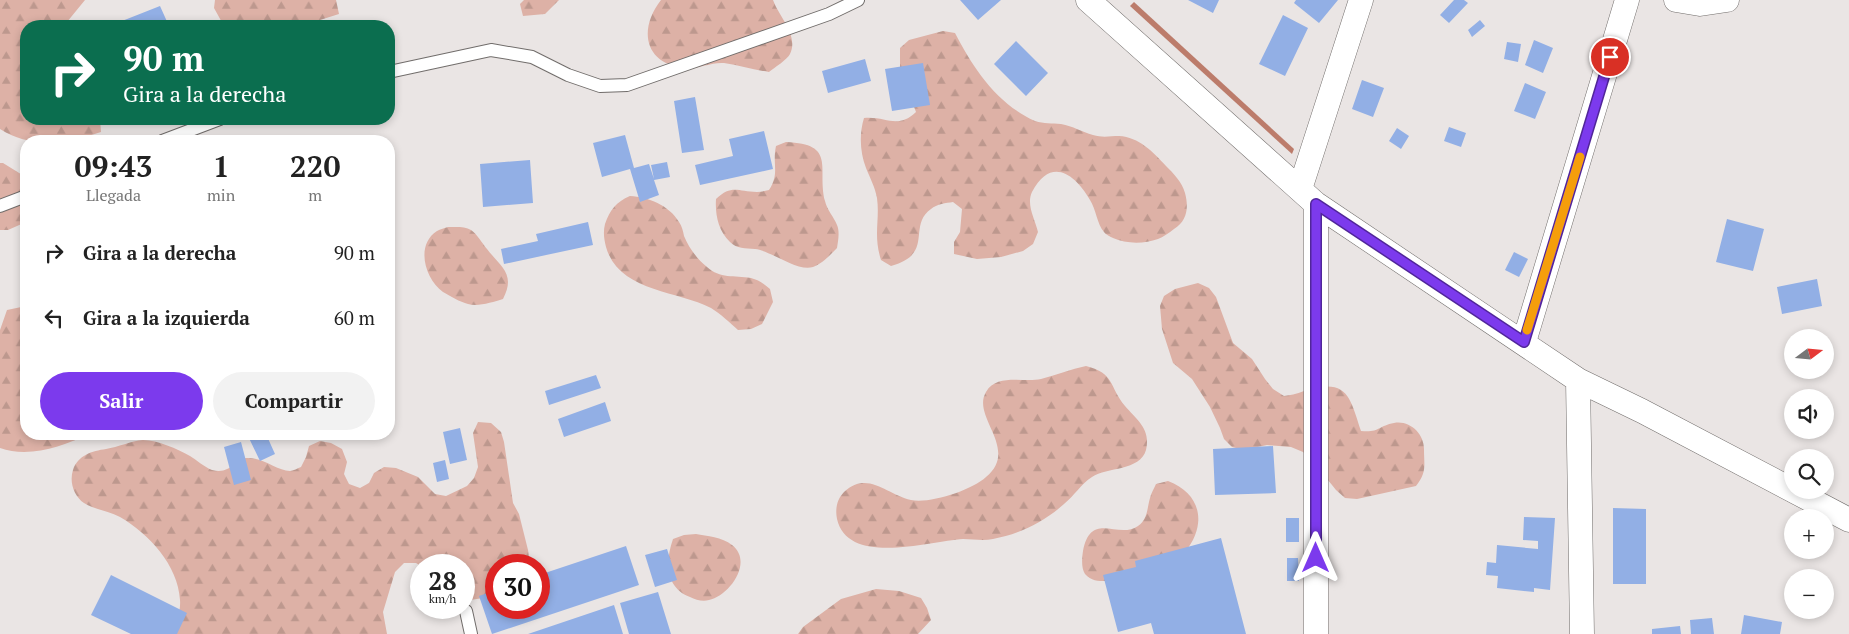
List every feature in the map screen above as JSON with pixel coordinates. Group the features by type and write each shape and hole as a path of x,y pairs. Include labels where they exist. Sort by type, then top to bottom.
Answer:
{"street":[{"path":"1088,0 1308,196 1578,380 1642,411 1849,520"},
{"path":"1316,634 1308,196 1361,0"},
{"path":"1524,342 1627,0"},
{"path":"1676,0 1700,4 1727,0"},
{"path":"1578,380 1582,634"}],"lane":[{"path":"395,71 491,50 532,57 568,74 600,86 627,85 829,14 858,0"},
{"path":"178,135 204,125"},
{"path":"0,206 20,198"},
{"path":"468,619 471,634"}],"green space":[{"path":"0,0 85,0 69,20 20,20 20,125 100,125 101,132 92,135 20,135 20,138 0,129"},
{"path":"215,0 336,0 339,14 320,20 221,20 214,8"},
{"path":"524,0 559,0 545,14 523,16 520,4"},
{"path":"661,0 773,0 790,33 792,47 790,54 769,72 724,63 696,68 672,65 661,60 649,44 649,22"},
{"path":"943,31 955,33 978,72 998,95 1021,114 1035,121 1061,124 1097,136 1126,137 1145,146 1172,172 1182,185 1187,209 1182,222 1166,235 1153,241 1129,242 1118,240 1106,234 1102,229 1092,204 1077,183 1062,173 1055,172 1047,174 1039,181 1032,192 1030,207 1038,232 1033,244 1023,251 1001,257 977,259 954,254 954,242 960,232 962,209 953,202 936,206 924,216 917,247 904,261 891,266 881,260 877,243 877,198 861,150 861,130 864,118 897,121 903,120 916,112 900,71 900,48 909,40"},
{"path":"786,142 812,147 819,153 823,168 825,201 838,228 837,248 823,262 813,267 800,267 769,253 735,246 726,238 720,228 717,216 716,199 726,192 731,190 759,192 769,190 775,174 776,146"},
{"path":"0,163 3,163 20,174 20,225 8,230 0,230"},
{"path":"630,196 651,200 670,211 680,224 684,236 694,253 712,271 722,275 754,279 770,289 773,302 762,324 751,329 738,330 711,308 650,288 623,273 613,262 606,247 604,230 607,219 614,207"},
{"path":"448,227 463,227 471,230 502,266 508,283 503,299 486,304 472,305 443,292 431,279 425,262 424,253 426,245 430,237 438,230"},
{"path":"1198,283 1209,288 1216,297 1233,343 1252,359 1273,389 1284,396 1321,387 1339,389 1350,400 1361,431 1372,431 1394,423 1405,424 1415,429 1422,438 1424,460 1423,473 1416,486 1357,499 1345,498 1303,452 1291,447 1267,445 1244,450 1232,447 1224,439 1210,407 1192,379 1173,363 1162,329 1160,306 1164,296 1175,289"},
{"path":"20,307 20,440 75,440 45,450 22,452 0,448 0,330 7,310"},
{"path":"1086,366 1095,369 1107,377 1125,406 1142,425 1147,436 1147,443 1143,457 1137,462 1092,477 1068,501 1048,516 1031,526 1003,537 986,540 963,539 892,548 873,547 857,543 844,534 837,519 836,508 844,492 853,486 861,483 878,486 902,497 919,501 950,495 971,487 986,477 995,466 998,455 997,444 984,412 983,402 986,392 991,386 1011,380 1041,379"},
{"path":"478,422 491,423 501,432 513,503 519,514 529,554 485,554 485,598 475,599 475,554 410,554 410,563 404,563 395,572 383,612 387,634 174,634 180,600 178,587 168,563 151,542 131,524 116,515 80,500 72,484 73,470 82,457 96,451 143,440 167,445 190,456 209,469 218,471 228,469 242,459 252,458 280,469 293,471 301,467 309,446 320,441 331,443 342,449 347,462 344,474 349,484 360,488 369,483 374,473 384,467 396,468 418,477 435,494 446,496 467,486 474,478 478,467 473,433"},
{"path":"1168,481 1188,494 1198,511 1196,531 1192,542 1185,552 1106,581 1095,580 1087,576 1082,563 1083,551 1087,539 1092,532 1106,528 1122,530 1138,526 1145,517 1150,496 1156,484"},
{"path":"696,534 728,542 738,552 740,560 740,569 731,585 717,597 707,601 697,600 682,593 676,587 669,573 669,556 673,539 684,535"},
{"path":"876,589 899,591 921,598 931,620 918,634 798,634 803,627 841,599"}],"shaded area":[{"path":"1134,2 1294,149 1292,154 1130,6"}],"building":[{"path":"960,0 1001,0 978,20"},
{"path":"1188,0 1219,0 1213,13"},
{"path":"1296,0 1338,0 1319,23 1294,3"},
{"path":"1454,0 1464,0 1468,3 1449,23 1440,15"},
{"path":"160,6 166,20 125,20"},
{"path":"1283,15 1308,28 1285,76 1259,64"},
{"path":"1480,20 1485,26 1472,37 1468,30"},
{"path":"1534,40 1553,48 1543,73 1525,65"},
{"path":"1016,41 1048,73 1026,96 994,64"},
{"path":"1507,42 1521,44 1518,62 1504,59"},
{"path":"865,59 871,81 828,93 822,71"},
{"path":"923,63 930,105 892,111 885,69"},
{"path":"1362,80 1384,88 1373,117 1352,109"},
{"path":"1525,83 1546,92 1535,119 1514,111"},
{"path":"695,97 704,150 682,153 674,101"},
{"path":"1449,127 1466,133 1461,147 1444,141"},
{"path":"1397,128 1409,136 1401,149 1389,141"},
{"path":"764,131 773,169 700,185 695,165 733,156 729,139"},
{"path":"625,135 634,168 649,164 654,179 651,165 667,162 670,177 654,180 659,195 640,202 630,169 602,177 593,143"},
{"path":"530,160 533,203 483,207 480,164"},
{"path":"1727,219 1764,229 1753,271 1716,262"},
{"path":"588,222 593,245 504,264 501,249 538,241 536,234"},
{"path":"1514,252 1528,259 1519,277 1505,270"},
{"path":"1817,279 1822,306 1782,314 1777,287"},
{"path":"596,375 601,388 549,405 545,391"},
{"path":"605,402 611,421 564,437 558,419"},
{"path":"460,428 467,460 450,464 443,432"},
{"path":"250,440 269,440 275,454 260,461"},
{"path":"241,442 251,480 234,485 224,447"},
{"path":"1273,446 1276,493 1215,495 1213,449"},
{"path":"445,460 449,479 437,482 433,463"},
{"path":"1613,508 1646,509 1646,584 1613,584"},
{"path":"1524,517 1555,518 1550,590 1534,588 1534,592 1497,588 1498,576 1486,575 1487,562 1496,563 1497,545 1538,549 1538,541 1523,540"},
{"path":"1286,518 1299,518 1299,542 1286,542"},
{"path":"1221,538 1246,634 1154,634 1151,623 1118,632 1103,575 1136,567 1135,561"},
{"path":"626,546 639,585 550,615 550,571"},
{"path":"667,549 677,580 655,587 645,555"},
{"path":"1287,558 1298,558 1299,581 1287,581"},
{"path":"111,575 187,613 177,634 131,634 91,615"},
{"path":"658,592 671,634 629,634 620,603"},
{"path":"485,594 485,614 479,596"},
{"path":"614,605 623,634 528,634"},
{"path":"1744,615 1782,622 1780,634 1741,634"},
{"path":"1712,618 1714,634 1691,634 1690,620"},
{"path":"487,619 537,619 492,634"},
{"path":"1680,626 1681,634 1652,634 1652,629"}],"slow traffic":[{"path":"1527,330 1580,157"}],"route":[{"path":"1316,558 1316,204 1524,342 1610,57"}]}
